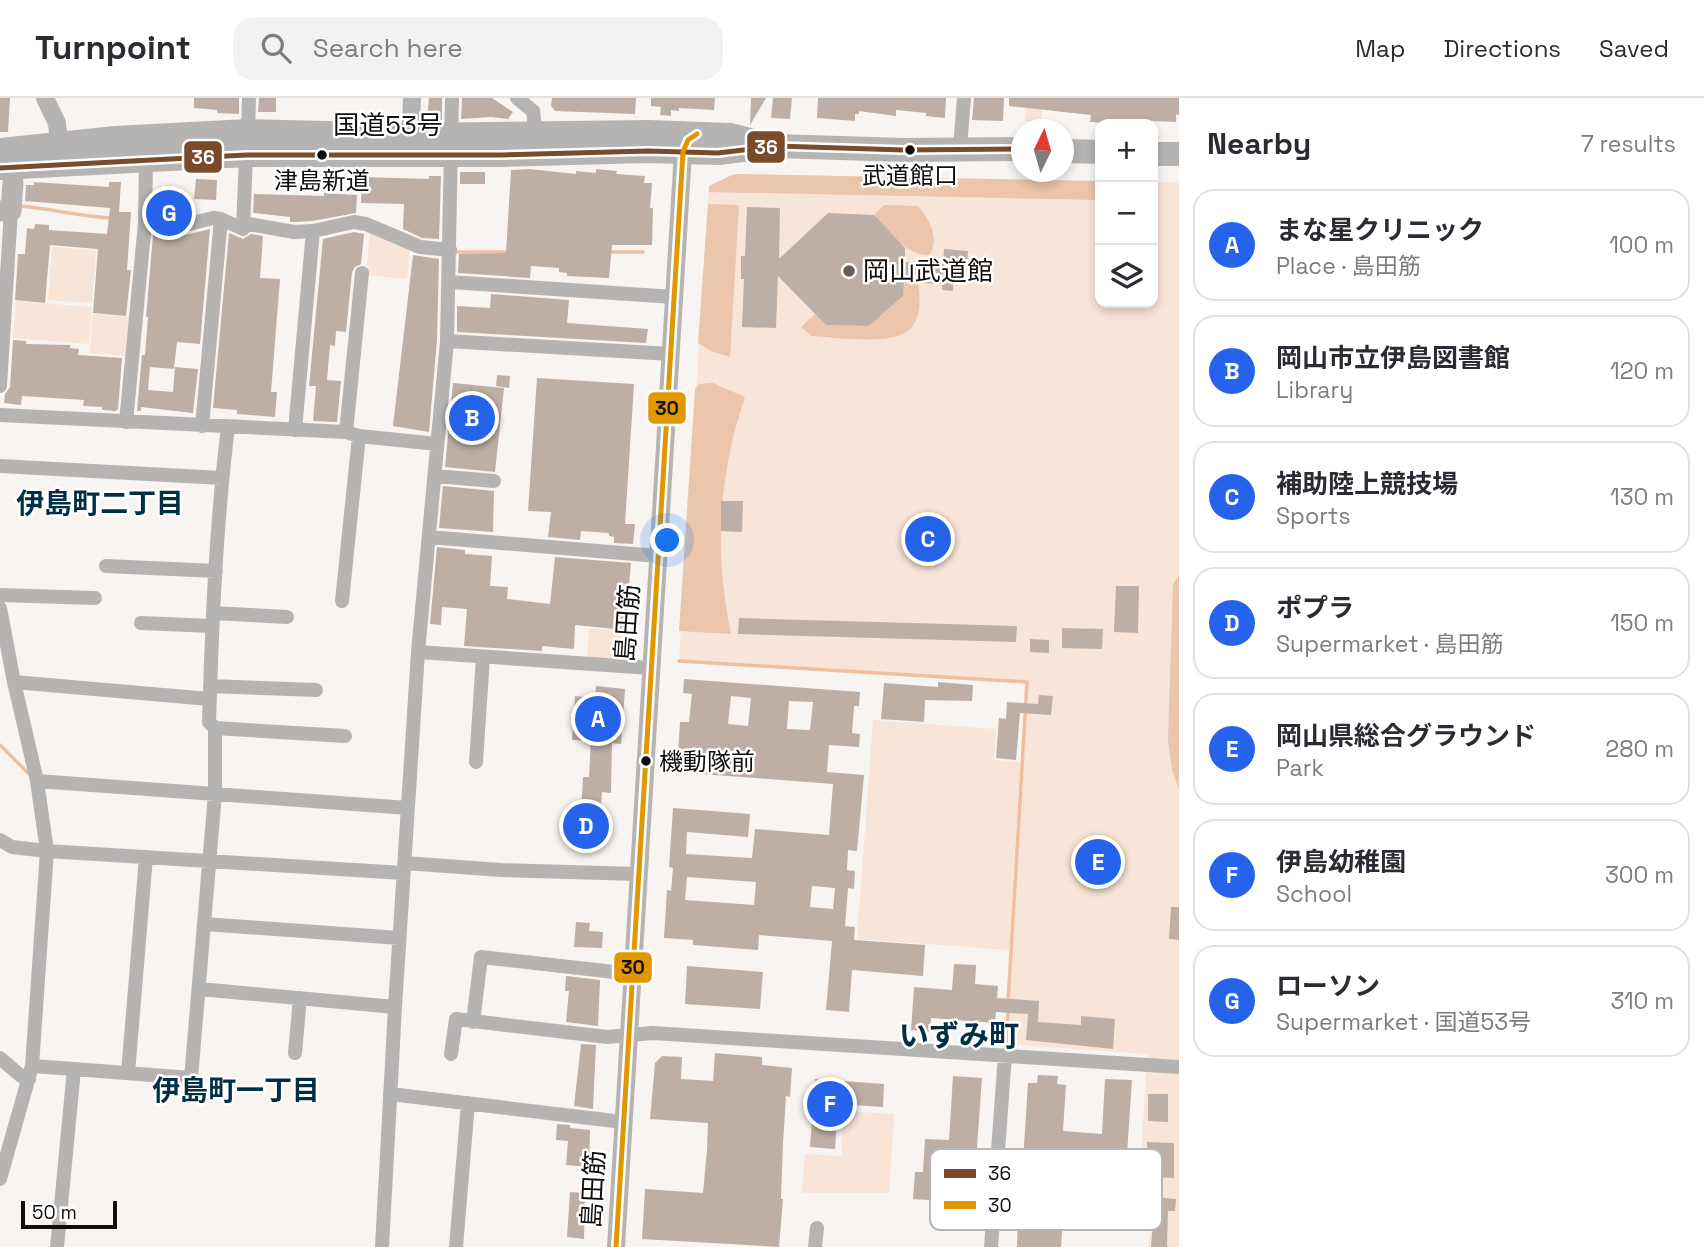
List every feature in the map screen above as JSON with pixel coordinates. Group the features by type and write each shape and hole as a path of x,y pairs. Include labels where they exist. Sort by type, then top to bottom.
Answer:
{"highway":[{"path":"451,144 536,137 670,142 677,145 690,143"},
{"path":"144,148 168,142 271,139 410,144"},
{"name":"国道53号","path":"8,164 60,155 247,143 690,143 718,153 776,146 904,150 1011,149"},
{"path":"1074,151 1095,152"},
{"path":"1158,154 1179,154"}],"main road":[{"path":"6,211 8,164"}],"street":[{"path":"44,98 57,123 60,155"},
{"path":"145,223 160,227 177,227 213,218 243,229 249,98"},
{"path":"410,144 412,98"},
{"path":"382,1247 418,652 447,341 452,98"},
{"path":"517,98 534,111 536,137"},
{"path":"960,148 964,98"},
{"name":"島田筋","path":"616,1247 674,297 690,143"},
{"path":"126,422 145,223 144,148"},
{"path":"0,386 6,211"},
{"path":"202,426 220,219"},
{"path":"243,223 279,230 313,231 354,222 366,224 420,247 450,250"},
{"path":"295,430 313,231"},
{"path":"342,601 362,273"},
{"path":"450,282 674,297"},
{"path":"447,341 671,354"},
{"path":"0,415 295,430 437,444"},
{"path":"228,427 215,571 209,722 215,728 345,736"},
{"path":"0,466 222,478"},
{"path":"435,475 494,481"},
{"path":"429,537 658,556"},
{"path":"106,566 215,571"},
{"path":"0,595 95,598"},
{"path":"0,608 2,640 37,781 47,851 31,1072 0,1179"},
{"path":"141,623 287,617"},
{"path":"418,652 650,668"},
{"path":"476,762 483,657"},
{"path":"14,682 210,692 316,690"},
{"path":"0,1058 22,1076 31,1072 74,1069 191,1078 215,794 215,728"},
{"path":"37,781 408,807"},
{"path":"1,843 47,851 146,857 638,874"},
{"path":"128,1073 146,857"},
{"path":"205,924 399,938"},
{"path":"473,1021 481,957 632,974"},
{"path":"200,989 395,1007"},
{"path":"295,1053 300,998"},
{"path":"451,1054 456,1019 607,1037 653,1033 1179,1067"},
{"path":"998,1149 1005,1055"},
{"path":"57,1247 74,1069"},
{"path":"390,1094 623,1122"},
{"path":"456,1247 468,1103"},
{"path":"815,1247 817,1228"}],"shaded area":[{"path":"1026,107 1042,108 1041,119 1025,119"},
{"path":"734,174 1011,179 1011,182 1095,181 1095,308 1158,308 1158,182 1179,183 1179,1247 1149,1247 1150,1230 1162,1230 1162,1149 1142,1149 1147,1054 1007,1044 1028,681 679,660 709,186"},
{"path":"734,174 1011,179 1011,182 1095,181 1095,200 709,192 709,186"},
{"path":"708,204 739,205 730,357 711,351 698,343"},
{"path":"884,205 918,206 934,236 929,255 905,247 874,215"},
{"path":"370,230 410,247 407,279 366,275"},
{"path":"52,247 96,250 92,303 48,300"},
{"path":"904,282 918,283 919,308 913,325 901,335 877,339 811,336 801,327 815,314 826,325 869,326 903,296"},
{"path":"16,301 92,307 89,344 13,338"},
{"path":"93,314 129,317 126,356 90,353"},
{"path":"713,383 745,397 729,456 722,515 722,574 731,634 679,631 695,389 699,384"},
{"path":"1179,575 1179,789 1172,770 1168,740 1173,585"},
{"path":"589,628 629,631 627,663 587,660"},
{"path":"873,720 996,729 994,760 1020,762 1009,950 857,939"},
{"path":"844,1111 894,1114 889,1193 802,1193 805,1154 841,1156"}],"building":[{"path":"0,98 10,98 8,132 0,132"},
{"path":"194,98 239,98 239,114 194,108"},
{"path":"259,98 276,98 276,112 258,112"},
{"path":"429,98 442,98 442,120 427,119"},
{"path":"462,98 492,98 513,112 508,119 461,119"},
{"path":"552,98 636,98 635,114 555,111 551,106"},
{"path":"651,98 715,98 714,110 679,108 679,111 671,110 671,116 660,115 661,107 651,106"},
{"path":"751,98 766,98 750,125 750,124"},
{"path":"773,98 792,98 790,119 771,118"},
{"path":"818,98 946,98 945,118 896,110 896,116 859,111 859,114 855,114 855,121 817,118"},
{"path":"974,98 1004,98 1003,121 972,120"},
{"path":"1009,98 1179,98 1179,115 1176,114 1176,122 1158,121 1158,119 1095,119 1095,122 1090,122 1091,115 1009,106"},
{"path":"529,169 576,174 576,171 596,173 596,169 617,171 616,174 645,176 644,183 652,183 652,245 612,245 609,278 567,276 567,273 559,272 559,268 531,266 530,278 458,273 459,254 506,253 511,170"},
{"path":"460,172 485,172 485,184 460,184"},
{"path":"429,176 441,176 439,239 422,238 403,229 404,204 361,203 362,177 429,179"},
{"path":"196,179 217,180 216,200 194,199"},
{"path":"34,182 109,187 109,182 121,182 119,212 131,212 127,270 131,270 126,316 93,313 98,249 50,245 45,303 15,300 18,254 25,254 27,228 34,229 35,224 49,225 49,230 107,234 110,208 25,201 26,185 34,185"},
{"path":"324,193 357,195 356,213 290,222 290,217 253,213 254,194 324,196"},
{"path":"192,201 191,214 176,217 155,216 155,203"},
{"name":"岡山武道館","path":"747,207 780,208 779,259 828,213 874,215 905,248 905,262 943,264 944,249 968,251 967,265 954,264 953,291 942,290 942,284 904,282 903,296 869,326 826,325 778,276 776,328 742,327 744,279 741,279 741,256 745,256"},
{"path":"210,229 200,344 177,342 174,369 150,367 148,390 173,392 175,367 198,369 193,413 141,407 141,411 137,411 142,355 145,355 153,235 177,237"},
{"path":"354,232 364,234 361,264 352,272 346,332 336,331 335,346 330,345 327,380 341,381 337,422 313,421 316,386 309,386 323,239"},
{"path":"229,233 243,239 251,234 263,236 260,278 280,279 271,392 277,392 275,417 237,414 237,410 213,408"},
{"path":"413,255 439,259 437,340 429,432 393,426"},
{"path":"491,294 569,300 567,323 648,329 646,343 457,332 457,306 490,308"},
{"path":"13,340 26,341 26,344 70,345 70,348 79,349 78,355 122,358 118,409 102,410 102,407 83,406 84,400 22,396 21,405 4,403 5,394 10,387"},
{"path":"497,375 510,376 509,388 496,386"},
{"path":"537,378 634,384 625,524 635,524 633,544 614,543 614,537 609,536 609,533 581,531 580,540 548,537 551,512 528,511"},
{"path":"453,383 504,388 495,472 445,467"},
{"path":"443,486 494,491 493,532 439,528"},
{"path":"721,501 743,501 742,532 721,531"},
{"path":"437,547 465,550 465,554 492,556 490,586 508,587 507,599 550,604 555,557 631,563 625,630 575,625 574,649 542,646 542,651 464,646 467,609 442,607 441,625 430,624"},
{"path":"1116,586 1139,586 1138,633 1114,632"},
{"path":"739,618 1017,626 1016,642 738,634"},
{"path":"1062,628 1103,629 1102,649 1062,648"},
{"path":"1030,639 1049,640 1049,653 1030,652"},
{"path":"684,679 860,692 859,706 854,706 852,733 860,734 859,747 829,745 827,772 864,775 857,851 848,850 847,870 855,871 854,889 848,888 845,926 855,927 854,940 925,945 923,976 852,970 849,1012 826,1010 832,941 759,935 758,950 693,945 693,940 664,938 667,890 671,891 673,868 669,867 673,808 750,814 748,837 687,832 686,854 752,858 755,829 829,835 833,784 677,772 680,722 689,722 692,694 683,693","holes":["731,696 751,698 748,726 728,724","789,701 813,702 810,730 787,729","687,877 756,882 754,905 685,900","812,886 835,888 833,909 810,907"]},
{"path":"938,682 973,685 972,701 925,700 924,722 881,719 884,683 938,687"},
{"path":"596,686 625,689 621,744 612,743 611,793 602,792 598,847 579,846 583,777 589,777 591,741 572,740 575,696 595,698"},
{"path":"1039,695 1053,696 1051,715 1020,713 1016,760 996,758 999,718 1006,719 1007,702 1038,704"},
{"path":"1171,907 1179,907 1179,940 1169,939"},
{"path":"576,922 590,923 589,931 603,932 602,948 574,947"},
{"path":"954,964 976,965 975,984 998,986 997,998 1039,1001 1038,1022 1081,1025 1081,1016 1115,1019 1113,1049 1026,1040 1028,1014 996,1012 995,1023 931,1018 930,1032 911,1030 914,987 952,990"},
{"path":"687,966 763,972 760,1009 685,1004"},
{"path":"566,976 600,980 598,1026 566,1022 569,991 565,991"},
{"path":"581,1044 596,1045 593,1109 574,1106"},
{"path":"715,1053 762,1057 762,1065 792,1068 790,1097 786,1096 779,1247 642,1239 645,1189 703,1193 707,1150 708,1123 650,1119 655,1063 662,1056 682,1057 681,1079 713,1081"},
{"path":"1038,1075 1058,1076 1057,1084 1066,1085 1063,1131 1102,1134 1105,1079 1132,1080 1127,1149 1024,1149 1028,1083 1037,1083"},
{"path":"953,1076 982,1078 977,1149 930,1149 930,1200 913,1199 915,1172 923,1172 925,1139 949,1140"},
{"path":"815,1079 884,1084 883,1107 838,1104 835,1149 810,1147"},
{"path":"1148,1094 1168,1094 1168,1122 1148,1121"},
{"path":"557,1124 590,1130 589,1167 566,1165 568,1141 556,1140"},
{"path":"1147,1142 1174,1143 1174,1178 1162,1178 1162,1149 1147,1149"},
{"path":"570,1192 585,1193 584,1239 567,1237"},
{"path":"1162,1198 1176,1199 1175,1211 1168,1211 1167,1247 1151,1247 1152,1230 1162,1230"},
{"path":"1018,1230 1062,1230 1061,1247 1017,1247"}],"waterway":[{"path":"19,206 112,218"},
{"path":"456,252 508,252"},
{"path":"607,252 643,252"},
{"path":"679,661 1027,682 1008,1003"},
{"path":"0,745 30,775"},
{"path":"1006,1043 1008,1011"}],"transit line":[{"name":"30","path":"616,1247 683,152 688,140 697,134"},
{"name":"36","path":"0,168 246,155 501,155 648,151 718,153 776,146 904,150 1011,149"}],"place":[{"name":"武道館口","path":"910,150"},
{"name":"津島新道","path":"322,155"},
{"name":"ローソン","path":"169,213"},
{"name":"岡山武道館","path":"849,271"},
{"name":"岡山市立伊島図書館","path":"472,418"},
{"name":"補助陸上競技場","path":"928,539"},
{"name":"まな星クリニック","path":"598,719"},
{"name":"機動隊前","path":"646,761"},
{"name":"ポプラ","path":"586,826"},
{"name":"岡山県総合グラウンド","path":"1098,862"},
{"name":"伊島幼稚園","path":"830,1104"}],"district":[{"name":"伊島町二丁目","path":"100,503"},
{"name":"いずみ町","path":"959,1035"},
{"name":"伊島町一丁目","path":"236,1090"}]}
